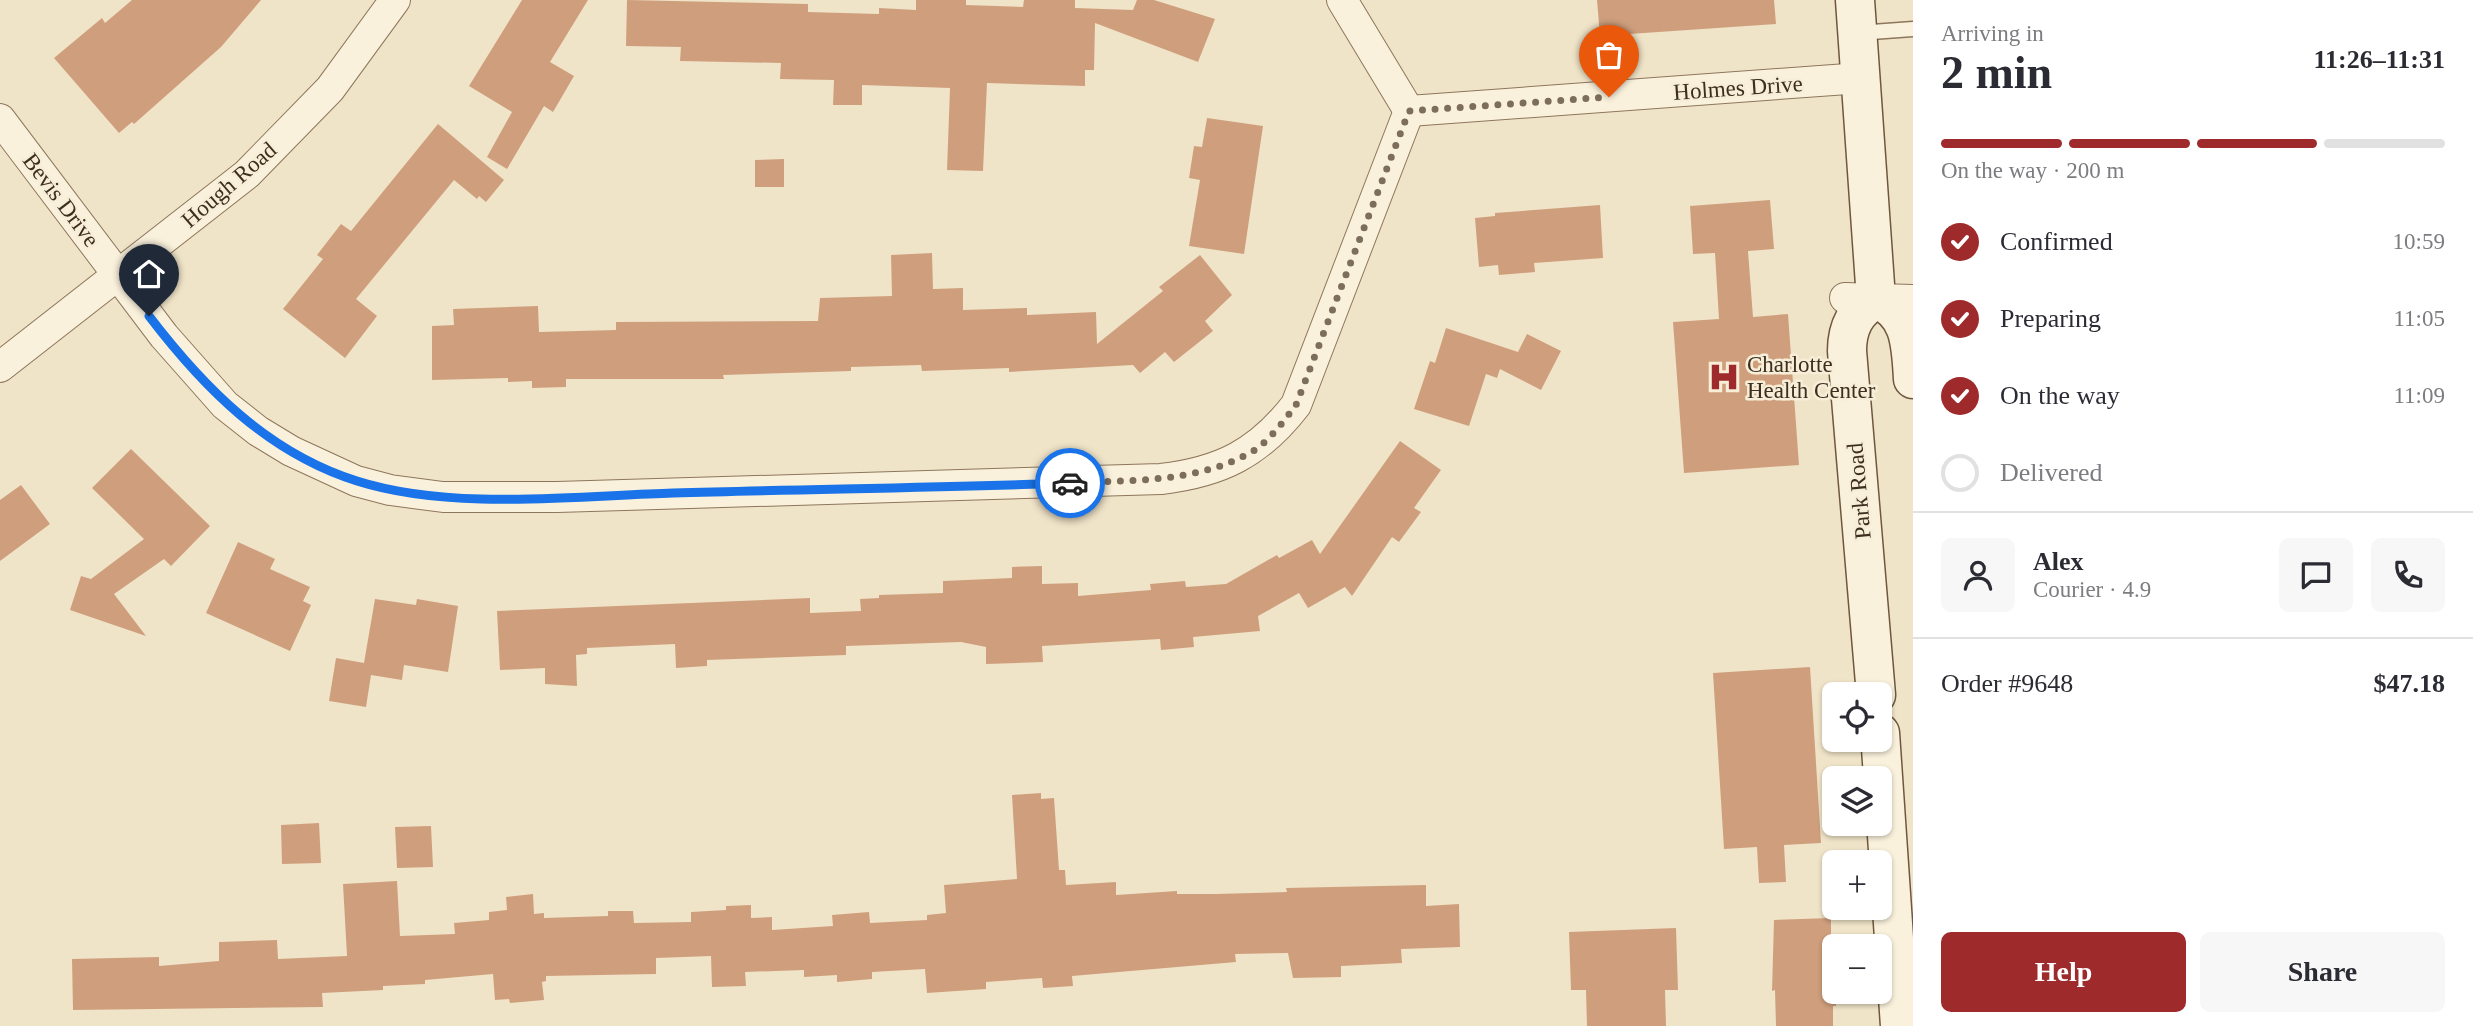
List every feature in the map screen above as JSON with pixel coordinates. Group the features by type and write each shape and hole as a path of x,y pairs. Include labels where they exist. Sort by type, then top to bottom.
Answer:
{"main road":[{"path":"1856,16 1861,78 1860,298 1887,303 1905,323 1911,348 1913,379"},
{"name":"Park Road","path":"1860,298 1857,315 1850,327 1847,351 1875,682"},
{"path":"1881,752 1900,1026"}],"street":[{"name":"Hough Road","path":"0,367 247,174 330,89 395,0"},
{"path":"1342,0 1409,111"},
{"name":"Holmes Drive","path":"1409,111 1861,78"},
{"name":"Bevis Drive","path":"0,119 164,336 216,395 258,431 323,467 390,490 443,497 557,497 1173,478 1248,455 1277,429 1296,405 1409,111"},
{"path":"1860,298 1913,300"}],"lane":[{"path":"1856,16 1913,29"}],"building":[{"path":"132,0 261,0 221,47 134,124 132,122 119,133 54,58 102,18 105,23"},
{"path":"522,0 588,0 550,62 574,76 553,112 544,106 507,169 487,157 512,112 469,86"},
{"path":"627,0 808,4 808,12 879,14 879,8 916,10 916,0 966,0 966,5 1023,7 1024,0 1075,0 1075,8 1133,10 1137,0 1154,0 1215,19 1198,62 1095,23 1094,70 1085,70 1085,86 987,83 983,171 947,170 950,88 862,85 862,105 833,105 834,80 780,79 781,63 680,61 681,47 626,46"},
{"path":"1597,0 1774,0 1776,24 1600,36"},
{"path":"1207,118 1263,126 1244,254 1189,246 1200,180 1189,178 1194,146 1202,147"},
{"path":"438,124 504,180 486,202 479,196 477,199 454,180 356,299 377,316 345,358 283,309 323,259 317,255 341,224 351,231"},
{"path":"784,159 784,187 755,187 755,160"},
{"path":"1770,200 1774,249 1748,251 1753,317 1788,314 1799,465 1684,473 1673,322 1719,319 1715,253 1693,254 1690,206"},
{"path":"1600,205 1603,258 1534,263 1535,272 1499,275 1498,265 1479,267 1475,218 1495,216 1495,213"},
{"path":"932,253 933,289 963,288 963,310 1027,308 1027,315 1096,312 1097,344 1163,291 1159,287 1200,255 1232,295 1205,321 1213,331 1174,362 1165,352 1140,373 1133,365 1009,372 1009,368 922,371 921,365 851,367 851,371 723,375 724,379 566,379 566,387 532,388 532,381 508,382 508,378 432,380 432,326 454,325 453,309 538,306 539,332 616,330 616,322 818,321 820,298 892,296 891,255"},
{"path":"1446,328 1518,352 1527,334 1561,351 1541,390 1500,369 1497,378 1486,374 1469,426 1414,409 1430,361 1435,363"},
{"path":"1400,441 1441,470 1414,508 1421,512 1399,542 1392,537 1352,596 1345,587 1308,608 1299,593 1258,616 1260,631 1193,637 1194,647 1161,650 1160,639 1042,646 1043,662 986,664 986,647 961,642 846,646 846,655 707,660 707,666 676,668 675,644 587,648 587,654 576,655 577,686 545,684 545,668 500,670 497,611 810,598 810,613 861,611 860,599 879,598 879,595 943,593 943,581 1012,578 1012,567 1042,566 1042,584 1078,583 1078,596 1151,590 1150,584 1185,581 1186,587 1226,584 1277,555 1279,558 1312,540 1320,554"},
{"path":"131,449 210,526 171,566 164,559 114,594 146,636 70,610 81,576 91,579 144,539 92,488"},
{"path":"21,485 50,524 0,561 0,500"},
{"path":"238,542 275,559 270,569 310,587 303,601 311,605 290,651 206,613"},
{"path":"375,599 416,605 417,599 458,606 448,672 404,665 402,680 371,675 366,707 329,701 336,658 364,663"},
{"path":"1810,667 1821,843 1784,845 1786,882 1759,883 1757,847 1724,849 1713,673"},
{"path":"1041,793 1041,799 1054,798 1059,870 1065,870 1066,885 1116,882 1116,895 1177,891 1177,894 1287,892 1286,888 1426,885 1426,906 1459,904 1460,947 1401,949 1402,963 1341,966 1341,977 1293,978 1288,953 1235,954 1236,962 1072,976 1073,986 1043,988 1042,978 986,982 986,989 927,993 925,969 872,972 872,979 837,982 837,975 804,977 804,970 745,972 746,986 712,987 711,956 656,958 656,974 546,976 546,981 542,982 544,1000 510,1003 509,999 495,1000 493,974 425,980 425,984 383,986 383,990 322,993 323,1007 73,1010 72,959 159,957 159,966 219,961 219,942 277,940 278,959 347,956 343,884 397,881 400,936 455,934 454,923 489,920 489,912 507,910 506,897 533,894 534,914 544,913 544,918 608,916 608,911 633,911 634,923 691,922 691,912 751,905 751,918 772,917 772,930 833,926 832,915 869,912 870,923 927,920 927,915 946,913 944,885 1017,879 1012,795"},
{"path":"319,823 321,863 282,864 281,825"},
{"path":"431,826 433,867 397,868 395,827"},
{"path":"1774,920 1831,920 1831,934 1822,934 1822,1004 1836,1004 1833,1006 1833,1026 1776,1026 1775,990 1772,991"},
{"path":"1676,928 1678,990 1665,990 1666,1026 1587,1026 1586,990 1571,990 1569,932"}],"way so far":[{"path":"1070,483 1185,476 1248,455 1277,429 1296,405 1347,276 1395,140 1409,111 1609,97"}],"place":[{"name":"Charlotte Health Center","path":"1724,377"}],"route":[{"path":"149,316 225,405 258,431 323,467 356,481 390,490 443,497 557,497 1070,483"}]}
